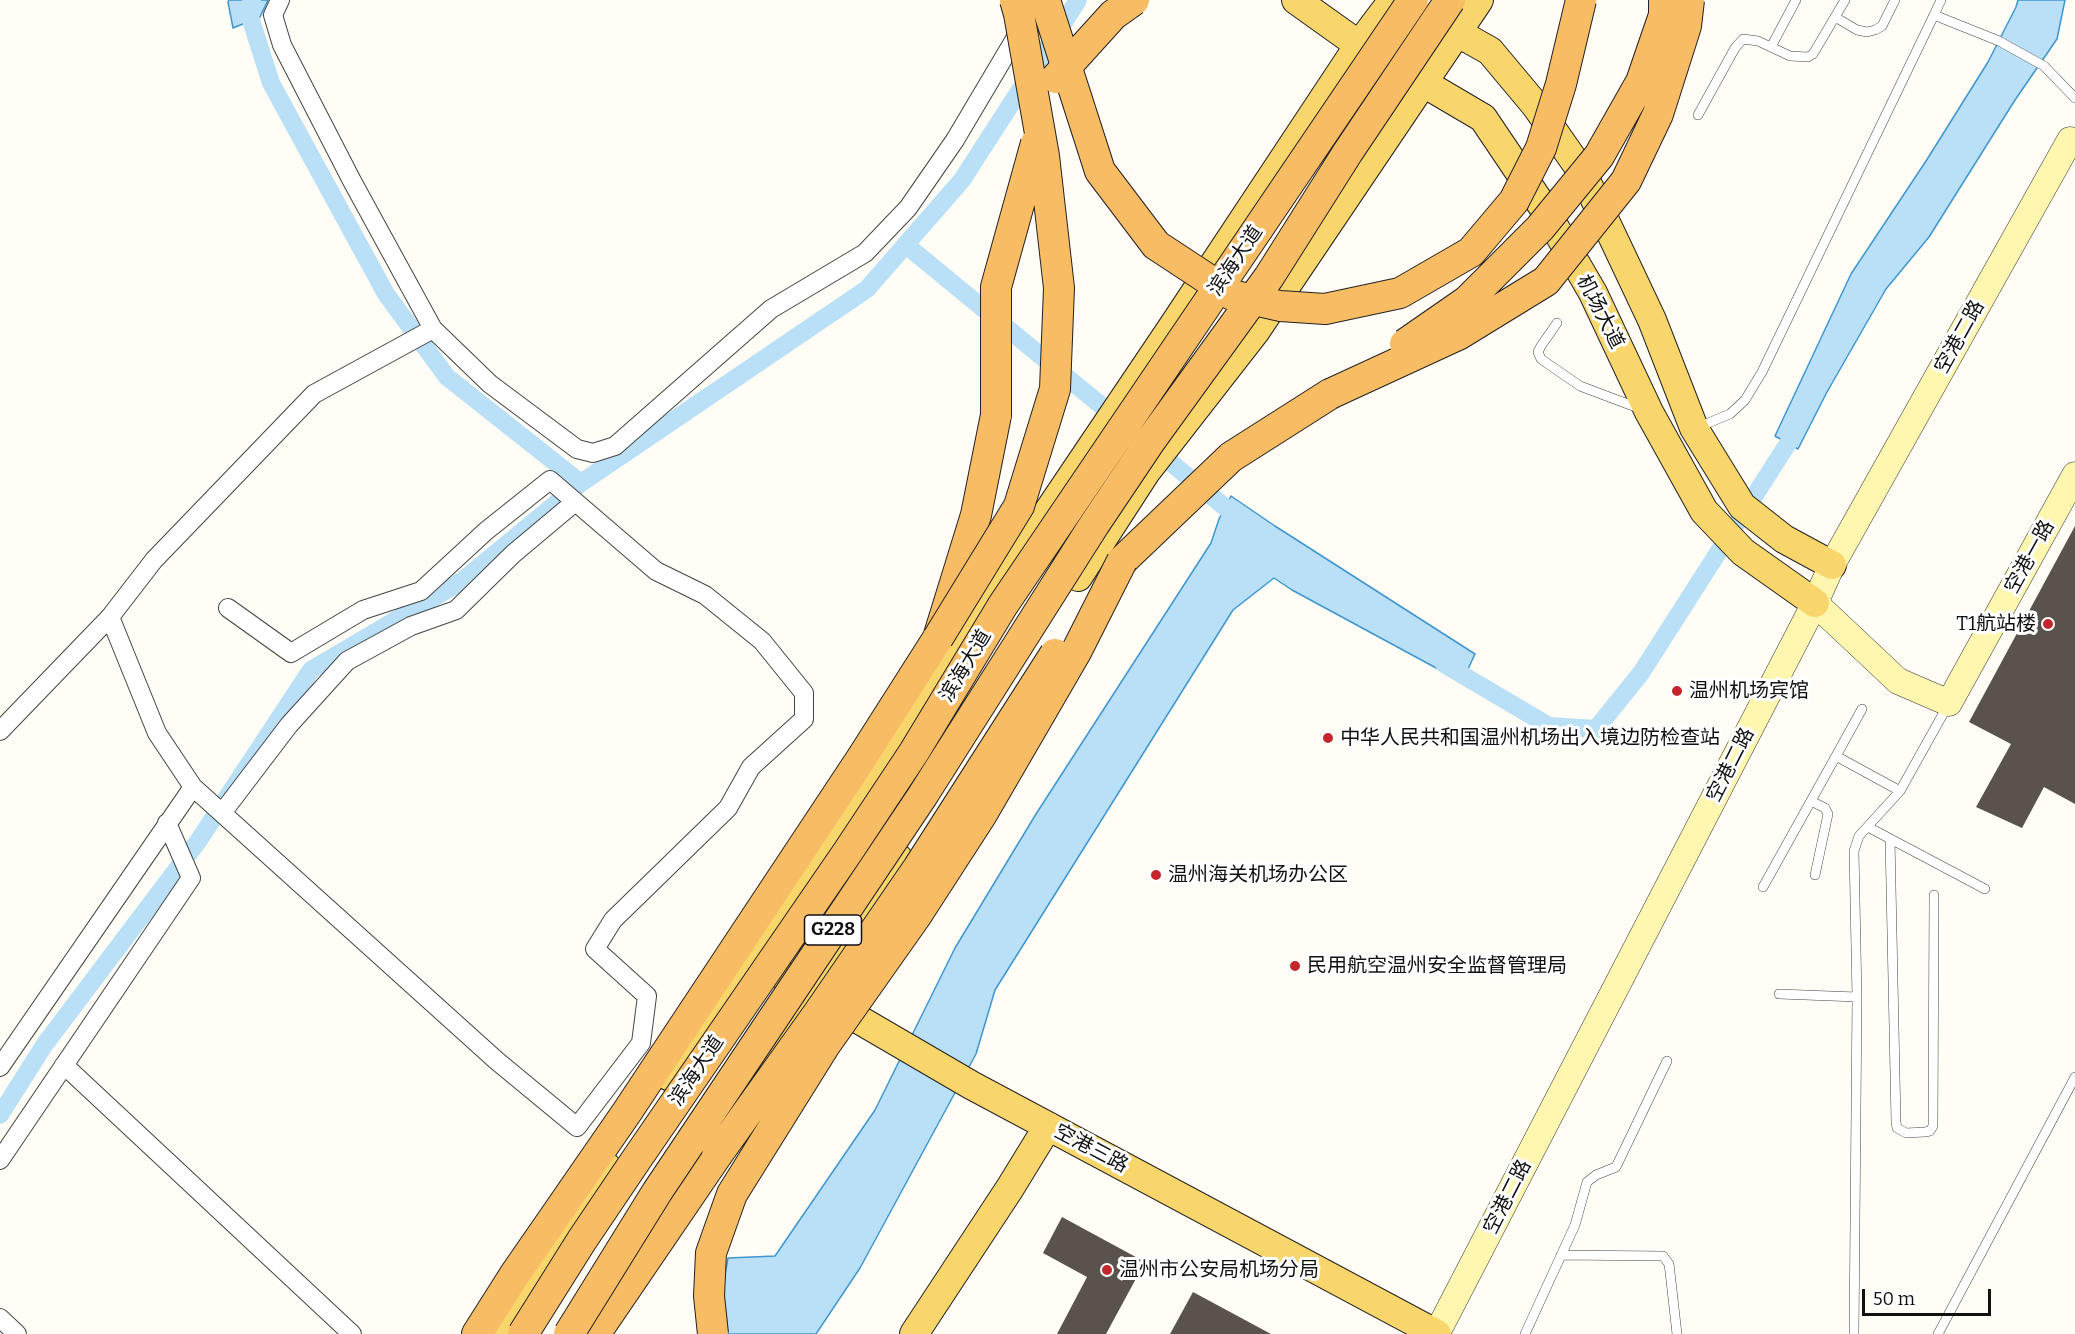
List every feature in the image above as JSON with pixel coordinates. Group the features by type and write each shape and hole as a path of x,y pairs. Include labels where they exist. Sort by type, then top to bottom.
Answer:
{"highway":[{"path":"477,1334 848,779 1019,506 1055,389 1059,288 1044,156 1015,0"},
{"path":"1045,0 1100,171 1156,245 1232,295 1280,306 1325,309 1400,293 1471,252 1514,201 1541,148 1561,84 1581,0"},
{"path":"938,638 976,515 996,415 996,287 1053,80 1113,15 1134,0"},
{"name":"滨海大道","path":"523,1334 636,1160 914,752 1003,605 1413,0"},
{"name":"滨海大道","path":"569,1334 657,1192 923,795 1094,525 1151,440 1269,278 1348,152 1450,0"},
{"path":"595,1334 717,1155 819,1012 911,877 1044,669 1122,561 1231,457 1467,302 1540,228 1599,156 1641,81 1664,15 1664,0"},
{"path":"1330,394 1458,335 1546,281 1626,181 1658,114 1686,26 1689,0"},
{"path":"713,1334 710,1296 711,1253 732,1194 825,1045 916,916 982,814 1076,652 1122,561"}],"main road":[{"name":"机场大道","path":"1296,0 1359,45 1483,118 1543,207 1593,293 1648,412 1704,511 1743,552 1815,603"},
{"path":"494,1334 1134,384 1359,45 1393,0"},
{"path":"1398,0 1490,51 1536,106 1582,172 1652,320 1694,428 1742,506 1784,539 1833,565"},
{"path":"587,1334 805,1002 1146,472 1255,332 1479,0"},
{"name":"空港二路","path":"1437,1334 1833,565 2073,139"},
{"name":"空港一路","path":"1949,703 2075,475"},
{"path":"1815,603 1898,681 1949,703"},
{"name":"空港三路","path":"743,966 966,1092 1437,1334"},
{"path":"914,1334 1044,1133"},
{"name":"空港三路","path":"1044,1133 1401,1334"}],"street":[{"path":"280,0 273,15 282,45 352,181 433,330 490,384 577,449 593,453 615,446 771,309 866,253 908,208 955,140 1001,60 1040,0"},
{"path":"0,731 110,617 154,560 314,394 433,330"},
{"path":"110,617 157,733 193,787 497,1061 577,1127 641,1042 647,996 595,949 614,920 728,808 751,767 804,719 804,693 762,641 705,595 656,571 550,480 486,531 421,591 363,610 291,653 228,608"},
{"path":"217,809 347,661 411,626 456,610 570,498"},
{"path":"0,1067 193,787"},
{"path":"0,1160 191,878 166,823"},
{"path":"64,1065 352,1334"},
{"path":"0,1318 17,1334"}],"lane":[{"path":"1771,47 1796,0"},
{"path":"1698,115 1738,43 1743,39 1749,39 1790,56 1808,57 1814,54 1845,0"},
{"path":"1835,17 1857,30 1867,32 1875,30 1882,26 1895,0"},
{"path":"1694,428 1730,414 1745,400 1762,372 1941,0"},
{"path":"1934,15 1999,41 2044,66 2075,98"},
{"path":"1557,323 1541,345 1538,352 1541,359 1580,386 1648,412"},
{"path":"1854,1334 1857,997 1854,851 1859,836 1900,790 1949,703"},
{"path":"1763,887 1862,709"},
{"path":"1836,756 1900,790"},
{"path":"1811,801 1825,808 1828,814 1815,875"},
{"path":"1868,827 1985,889"},
{"path":"1890,839 1896,1122 1897,1128 1906,1133 1930,1131 1933,1125 1934,895"},
{"path":"1779,994 1857,997"},
{"path":"1525,1334 1575,1225 1587,1182 1596,1175 1616,1167 1667,1061"},
{"path":"1938,1334 2075,1077"},
{"path":"1561,1255 1663,1256 1669,1264 1677,1334"}],"water":[{"path":"229,0 268,0 260,17 233,28"},
{"path":"2018,0 2065,0 2057,39 2015,100 1929,237 1886,289 1827,392 1798,449 1775,436 1851,274 1988,62"},
{"path":"1231,496 1475,654 1462,682 1274,578 1233,610 995,990 976,1054 860,1268 816,1334 728,1334 722,1291 728,1258 775,1256 875,1110 955,948 1036,814 1211,543 1219,519"}],"building":[{"name":"T1航站楼","path":"2075,526 2075,804 2044,787 2022,828 1976,807 2011,744 1969,722"},
{"name":"温州市公安局机场分局","path":"1062,1217 1145,1262 1106,1334 1057,1334 1087,1277 1043,1253"},
{"path":"1193,1292 1271,1334 1170,1334"}],"waterway":[{"path":"252,0 248,11 271,83 386,294 447,377 581,483"},
{"path":"0,1115 45,1044 199,840 311,670 462,581 581,483 867,289 962,180 1078,0"},
{"path":"906,245 1120,421"},
{"path":"1444,664 1549,726 1596,729 1641,673 1794,434"},
{"path":"1153,448 1243,522"}],"place":[{"name":"T1航站楼","path":"2048,624"},
{"name":"温州机场宾馆","path":"1677,691"},
{"name":"中华人民共和国温州机场出入境边防检查站","path":"1328,738"},
{"name":"温州海关机场办公区","path":"1156,875"},
{"name":"民用航空温州安全监督管理局","path":"1295,966"},
{"name":"温州市公安局机场分局","path":"1107,1270"}]}
